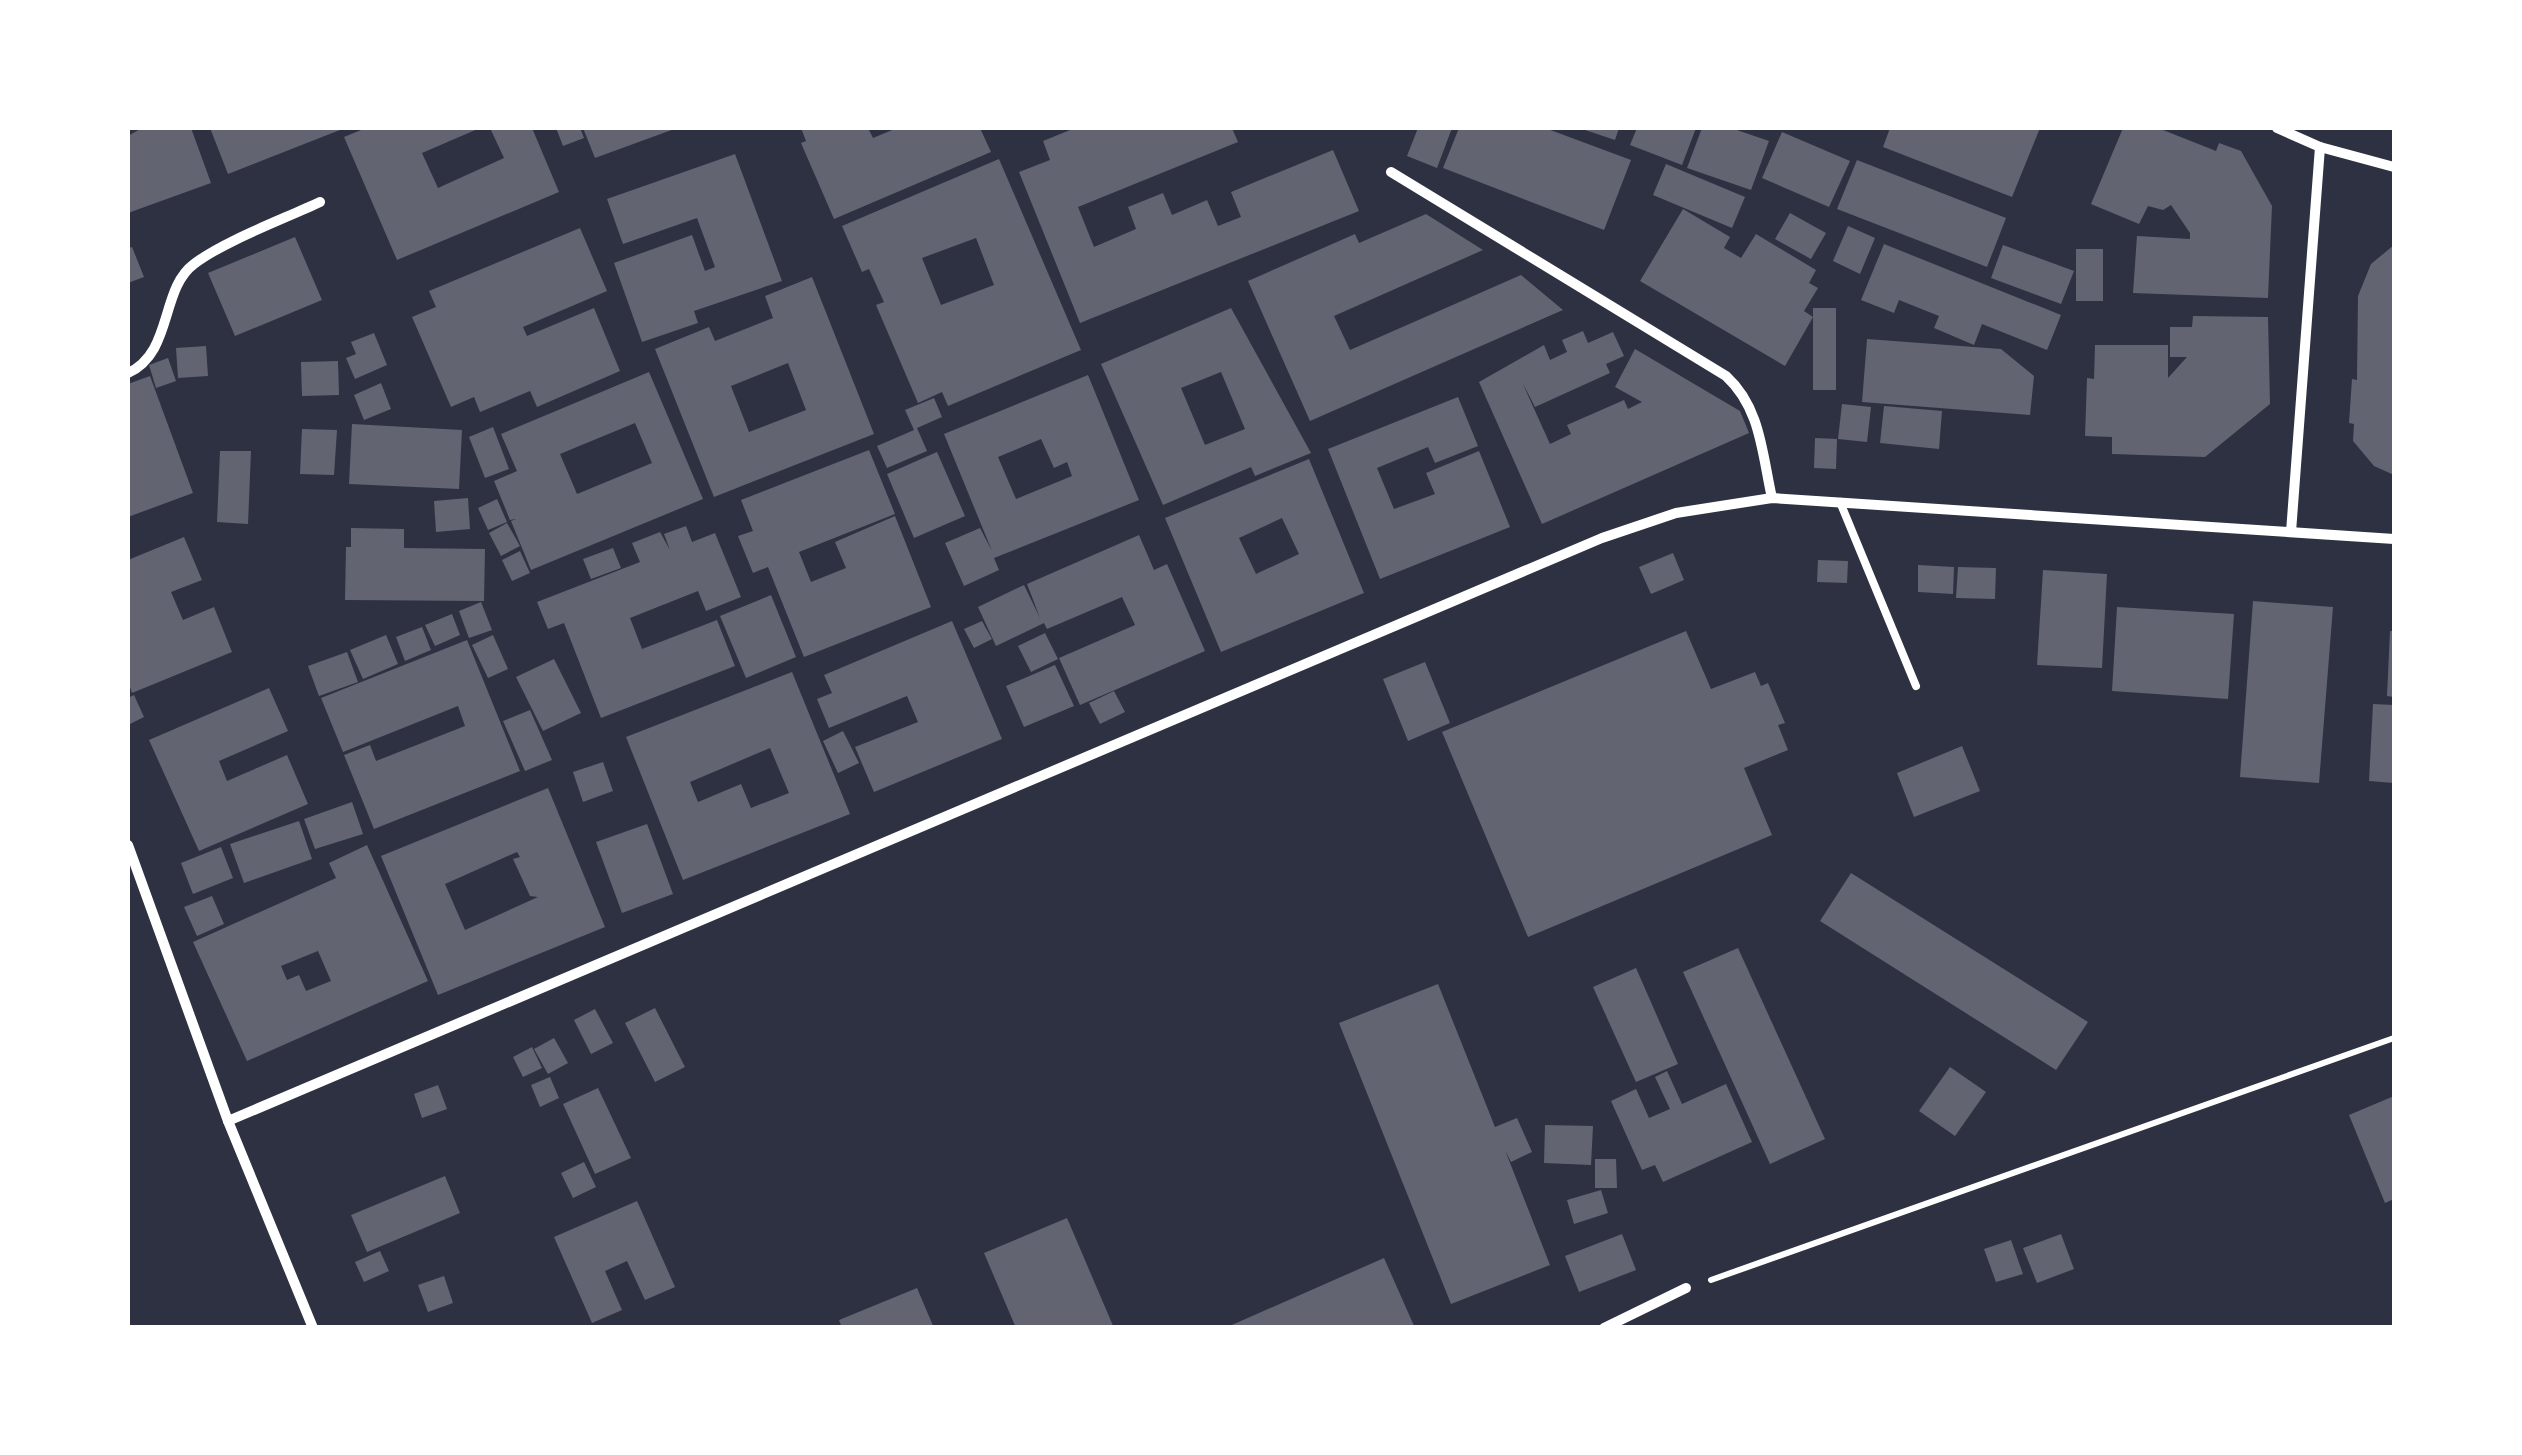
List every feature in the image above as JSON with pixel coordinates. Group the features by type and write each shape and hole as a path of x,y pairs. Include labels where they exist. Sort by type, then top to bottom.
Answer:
{"street":[{"path":"2277,128 2320,147 2394,167"},
{"path":"2291,532 2320,147"},
{"path":"1391,172 1726,376 1742,391 1754,412 1772,498"},
{"path":"128,373 142,367 153,352 193,264 320,202"},
{"path":"228,1121 1602,538 1676,513 1772,498 2394,539"},
{"path":"128,845 228,1121 313,1328"},
{"path":"1604,1328 1686,1288"}],"lane":[{"path":"1840,502 1916,686"}],"path":[{"path":"1686,1288 1946,1200 2394,1038"}],"building":[{"path":"142,128 191,128 211,183 128,213 128,136"},
{"path":"210,128 345,128 228,174"},
{"path":"366,128 480,128 422,153 438,188 504,158 490,128 532,128 559,192 397,260 344,137"},
{"path":"556,128 580,128 584,138 563,146"},
{"path":"583,128 677,128 595,158"},
{"path":"801,128 868,128 873,138 897,128 980,128 991,152 834,219 801,143 806,141"},
{"path":"1075,128 1232,128 1238,142 1078,207 1094,247 1136,229 1128,207 1163,193 1172,215 1207,200 1218,226 1241,217 1231,192 1333,150 1359,211 1080,323 1019,172 1050,160 1043,141"},
{"path":"1418,128 1452,128 1437,168 1407,156"},
{"path":"1459,128 1545,128 1631,160 1604,230 1443,168"},
{"path":"1579,128 1619,128 1615,140"},
{"path":"1637,128 1696,128 1682,165 1630,145"},
{"path":"1702,128 1731,128 1769,141 1751,190 1687,168"},
{"path":"1890,128 2040,128 2012,197 1883,147"},
{"path":"2123,128 2158,128 2216,151 2219,143 2241,151 2272,206 2268,298 2133,293 2137,236 2190,239 2190,233 2171,205 2163,210 2148,206 2139,224 2091,204"},
{"path":"1782,132 1850,161 1829,207 1762,178"},
{"path":"735,154 782,281 694,311 698,323 642,342 614,263 692,235 705,271 715,267 697,218 623,244 607,199"},
{"path":"999,159 1081,350 948,406 942,392 918,403 876,305 884,302 869,269 862,272 842,226","holes":["976,238 994,285 941,305 922,258"]},
{"path":"1857,160 2006,218 1987,267 1837,209"},
{"path":"1666,164 1745,197 1732,228 1653,195"},
{"path":"1683,209 1730,237 1724,248 1741,258 1756,234 1816,270 1809,283 1818,288 1804,311 1813,317 1785,366 1640,281"},
{"path":"1790,213 1826,233 1811,259 1775,239"},
{"path":"1426,214 1483,250 1334,316 1350,350 1521,275 1563,310 1310,421 1248,281 1355,234 1359,243"},
{"path":"1848,226 1875,238 1860,274 1833,261"},
{"path":"580,228 607,291 523,327 527,336 594,308 620,371 537,407 530,391 480,412 474,397 451,407 412,317 436,307 429,291"},
{"path":"295,237 322,300 235,336 208,273"},
{"path":"1884,244 2061,315 2047,350 1982,324 1974,345 1934,328 1939,316 1899,300 1894,313 1861,300"},
{"path":"2003,245 2074,271 2061,304 1991,278"},
{"path":"2394,245 2394,475 2374,466 2353,441 2354,424 2349,423 2352,379 2357,380 2358,296 2371,264"},
{"path":"132,247 144,277 128,283 128,248"},
{"path":"2076,249 2103,249 2103,301 2076,301"},
{"path":"812,277 874,434 714,497 655,349 709,327 715,341 773,318 765,296","holes":["788,363 806,410 749,432 731,386"]},
{"path":"1231,308 1311,453 1255,476 1251,467 1163,505 1101,364","holes":["1221,372 1245,429 1205,445 1181,388"]},
{"path":"1813,308 1836,308 1836,390 1813,390"},
{"path":"2193,316 2268,317 2270,404 2205,457 2112,454 2112,437 2085,436 2087,378 2094,379 2095,345 2168,345 2168,378 2187,357 2170,357 2170,327 2192,327"},
{"path":"1583,331 1588,343 1613,332 1624,356 1606,364 1610,373 1535,407 1522,382 1550,444 1571,434 1567,425 1624,400 1628,409 1642,402 1615,387 1635,349 1740,411 1749,433 1542,524 1479,382 1544,345 1550,360 1567,352 1562,340"},
{"path":"374,333 387,365 355,379 346,358 356,354 351,342"},
{"path":"1867,339 2001,349 2034,376 2030,415 1862,402"},
{"path":"206,346 208,376 178,378 176,348"},
{"path":"168,358 176,381 156,388 149,365"},
{"path":"338,361 339,395 302,396 301,362"},
{"path":"649,372 703,499 531,570 511,521 516,519 510,520 494,481 517,471 501,434","holes":["635,423 652,463 577,494 560,454"]},
{"path":"1088,375 1139,500 994,558 999,570 964,586 945,543 980,528 992,551 944,434","holes":["1041,439 1054,468 1067,462 1072,476 1016,499 998,457"]},
{"path":"150,376 193,493 128,517 128,384"},
{"path":"381,383 391,409 364,420 354,395"},
{"path":"1458,397 1478,446 1435,463 1428,447 1377,468 1394,509 1435,494 1426,473 1479,451 1510,527 1380,579 1328,449"},
{"path":"934,398 942,417 917,428 927,451 887,468 877,446 914,430 905,410"},
{"path":"1842,404 1871,407 1867,442 1838,439"},
{"path":"1884,406 1942,411 1939,449 1880,443"},
{"path":"352,424 462,430 459,489 349,484"},
{"path":"493,427 509,469 485,478 469,437"},
{"path":"302,429 337,430 334,475 300,474"},
{"path":"1815,438 1837,439 1836,469 1814,468"},
{"path":"869,450 895,514 799,552 811,582 846,568 835,542 895,516 931,607 804,657 768,567 753,573 738,536 753,531 741,500"},
{"path":"220,451 251,451 248,524 217,522"},
{"path":"937,452 965,516 914,538 887,474"},
{"path":"1309,459 1364,593 1221,652 1165,518","holes":["1282,518 1299,554 1256,574 1239,538"]},
{"path":"468,498 470,529 436,532 434,501"},
{"path":"497,499 507,522 488,530 478,508"},
{"path":"507,523 520,546 501,556 489,533"},
{"path":"686,526 692,542 715,533 741,597 706,611 698,591 630,618 642,649 717,620 735,666 601,718 564,623 548,629 537,602 640,562 632,543 660,532 670,550 664,534"},
{"path":"351,528 404,529 404,548 485,549 484,601 345,600 346,547 351,547"},
{"path":"1139,535 1154,570 1167,564 1205,651 1080,705 1059,658 1135,625 1122,597 1047,629 1044,623 996,646 978,607 1024,585 1040,618 1027,584"},
{"path":"184,537 202,580 171,592 183,620 214,607 232,652 132,693 128,681 128,560"},
{"path":"613,548 621,568 591,579 583,559"},
{"path":"520,551 530,573 512,581 502,560"},
{"path":"1673,553 1684,580 1651,594 1639,567"},
{"path":"1818,560 1848,561 1847,583 1817,582"},
{"path":"1918,565 1954,567 1953,594 1918,592"},
{"path":"1958,567 1996,568 1995,599 1956,598"},
{"path":"2043,570 2107,574 2102,668 2037,665"},
{"path":"771,595 796,657 746,678 720,616"},
{"path":"2253,601 2333,607 2319,783 2240,777"},
{"path":"481,602 492,630 469,638 459,611"},
{"path":"2117,607 2234,614 2228,699 2112,691"},
{"path":"452,614 460,635 435,646 425,625"},
{"path":"952,621 1002,739 874,792 855,747 918,722 907,696 829,728 817,699 832,693 824,675"},
{"path":"982,621 992,639 974,648 964,629"},
{"path":"422,627 431,650 405,661 396,637"},
{"path":"1686,631 1711,689 1755,672 1761,686 1768,683 1785,723 1778,725 1788,750 1744,768 1772,835 1528,937 1442,732"},
{"path":"2390,631 2394,631 2394,697 2387,696"},
{"path":"1045,633 1058,659 1031,672 1018,646"},
{"path":"386,635 398,664 363,679 350,650"},
{"path":"493,635 508,669 488,678 472,645"},
{"path":"467,640 520,771 374,829 344,755 370,745 376,761 465,726 458,706 343,752 321,698"},
{"path":"347,652 358,682 319,696 308,666"},
{"path":"554,659 581,713 543,731 516,677"},
{"path":"1425,662 1450,723 1408,741 1383,679"},
{"path":"1055,665 1074,706 1024,727 1006,686"},
{"path":"792,672 850,814 683,880 626,737","holes":["770,748 789,793 751,808 741,784 698,802 690,782"]},
{"path":"269,688 288,731 219,761 227,781 287,755 308,804 199,851 149,740"},
{"path":"1114,691 1125,712 1100,724 1089,703"},
{"path":"134,695 144,717 128,725 128,698"},
{"path":"2373,704 2394,705 2394,783 2369,781"},
{"path":"530,710 552,760 525,771 503,721"},
{"path":"843,731 859,763 838,773 823,741"},
{"path":"1962,746 1980,791 1914,817 1897,773"},
{"path":"603,762 613,791 583,802 573,772"},
{"path":"548,788 605,927 438,995 381,856","holes":["517,852 520,857 513,859 530,896 538,897 465,930 445,884"]},
{"path":"352,802 363,834 315,849 304,819"},
{"path":"299,821 312,859 244,883 230,844"},
{"path":"647,824 673,894 622,913 596,842"},
{"path":"367,845 428,981 247,1061 193,942 336,878 329,863","holes":["318,951 331,981 306,991 299,975 287,980 281,966"]},
{"path":"221,847 233,878 193,894 181,863"},
{"path":"1851,873 2088,1022 2056,1070 1820,921"},
{"path":"212,896 224,924 197,936 184,907"},
{"path":"1738,948 1825,1139 1770,1164 1683,972"},
{"path":"1636,968 1678,1064 1636,1082 1593,987"},
{"path":"1438,984 1495,1127 1517,1118 1532,1152 1511,1162 1505,1150 1550,1265 1451,1304 1339,1023"},
{"path":"655,1008 685,1067 655,1082 625,1023"},
{"path":"595,1009 613,1043 591,1054 574,1020"},
{"path":"554,1038 568,1063 548,1074 534,1049"},
{"path":"532,1047 542,1068 523,1077 513,1057"},
{"path":"1950,1067 1986,1092 1955,1136 1919,1111"},
{"path":"1667,1071 1682,1104 1726,1084 1752,1142 1663,1182 1655,1165 1642,1170 1611,1101 1636,1089 1649,1118 1670,1109 1655,1077"},
{"path":"550,1077 559,1098 540,1107 531,1085"},
{"path":"438,1085 447,1109 422,1118 414,1094"},
{"path":"598,1088 631,1158 595,1174 563,1104"},
{"path":"2394,1096 2394,1199 2385,1203 2349,1115"},
{"path":"1545,1125 1593,1126 1591,1165 1544,1163"},
{"path":"1595,1159 1616,1159 1617,1188 1595,1188"},
{"path":"584,1162 596,1187 573,1198 561,1173"},
{"path":"445,1176 460,1213 367,1252 351,1215"},
{"path":"1601,1190 1608,1213 1574,1224 1567,1200"},
{"path":"637,1201 675,1287 645,1300 627,1261 605,1271 622,1310 592,1323 554,1237"},
{"path":"1067,1218 1114,1328 1016,1328 984,1253"},
{"path":"1622,1234 1636,1270 1579,1292 1565,1256"},
{"path":"2061,1234 2074,1269 2037,1283 2023,1248"},
{"path":"2011,1240 2023,1274 1996,1282 1984,1249"},
{"path":"380,1251 389,1271 364,1282 355,1262"},
{"path":"1384,1258 1415,1328 1225,1328"},
{"path":"444,1276 453,1303 428,1312 418,1285"},
{"path":"917,1288 934,1328 842,1328 839,1320"}]}
